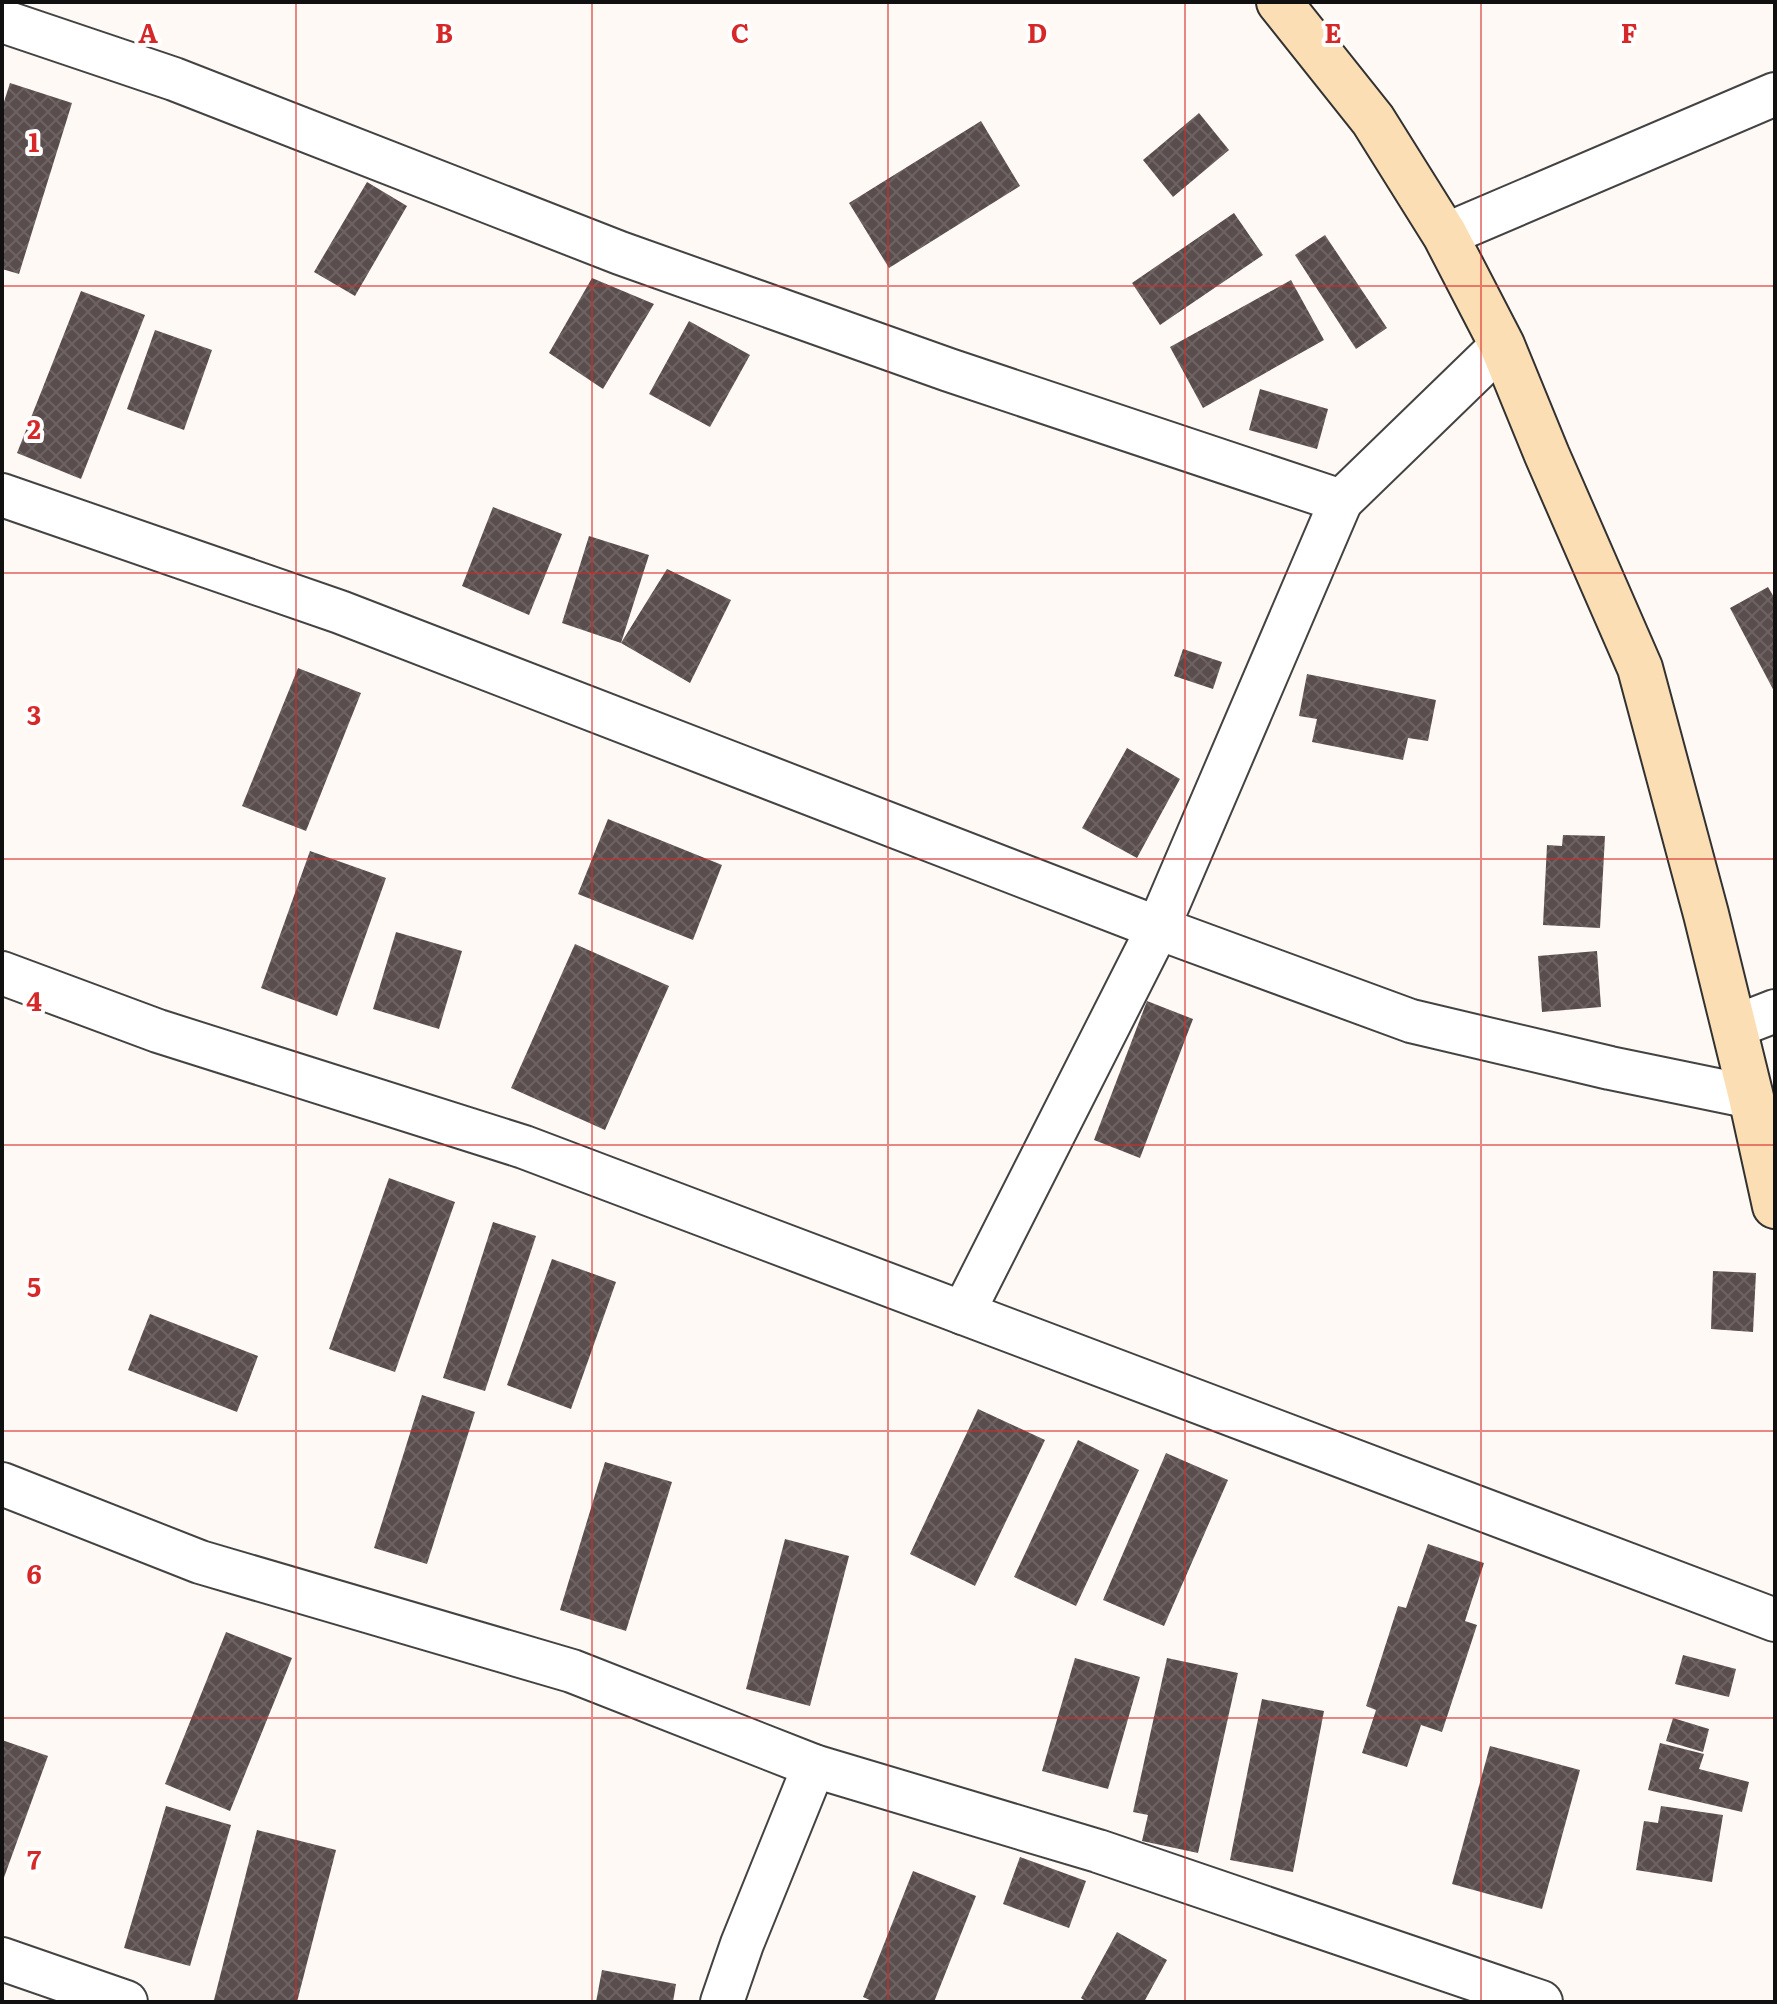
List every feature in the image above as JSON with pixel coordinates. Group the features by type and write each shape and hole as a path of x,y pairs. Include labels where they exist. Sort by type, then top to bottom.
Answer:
{"street":[{"path":"1279,2 1373,120 1445,235 1502,345 1640,668 1734,1027 1775,1206"},
{"path":"2,21 174,79 635,258 964,375 1341,501"},
{"path":"1445,235 1775,94"},
{"path":"963,1313 1158,928 1341,501 1502,345"},
{"path":"2,495 340,612 1158,928 1411,1021 1610,1068 1751,1097"},
{"path":"2,973 158,1031 524,1147 1775,1620"},
{"path":"1734,1027 1775,1011"},
{"path":"2,1484 200,1562 572,1671 814,1766 1098,1851 1541,2002"},
{"path":"722,2002 742,1944 814,1766"},
{"path":"2,1959 126,2002"}],"building":[{"path":"10,83 72,103 19,274 2,269 2,108"},
{"path":"1199,113 1229,150 1173,197 1143,160"},
{"path":"981,121 1020,186 889,268 849,203"},
{"path":"367,182 407,206 355,296 314,272"},
{"path":"1234,213 1263,255 1160,325 1132,283"},
{"path":"1325,235 1387,328 1356,349 1295,255"},
{"path":"592,278 654,304 603,389 549,353"},
{"path":"1291,280 1324,340 1203,408 1170,347"},
{"path":"81,291 145,315 81,479 17,453"},
{"path":"689,321 750,355 710,427 649,394"},
{"path":"155,330 212,350 184,430 127,409"},
{"path":"1260,389 1328,409 1317,449 1249,430"},
{"path":"493,507 562,534 529,615 462,586"},
{"path":"589,536 649,555 621,643 562,623"},
{"path":"667,569 731,600 690,683 621,643"},
{"path":"1768,587 1775,599 1775,693 1730,608"},
{"path":"1183,649 1222,662 1213,689 1174,676"},
{"path":"298,668 361,693 306,831 242,806"},
{"path":"1307,674 1436,700 1428,741 1408,738 1403,760 1312,742 1317,719 1299,716"},
{"path":"1127,748 1180,779 1137,858 1082,828"},
{"path":"608,819 722,865 693,940 578,894"},
{"path":"1563,835 1605,836 1600,928 1543,925 1547,845 1562,846"},
{"path":"310,851 386,878 337,1016 261,988"},
{"path":"396,932 462,951 439,1029 373,1009"},
{"path":"575,944 669,986 605,1130 511,1088"},
{"path":"1597,951 1601,1007 1542,1012 1538,956"},
{"path":"1147,1001 1193,1019 1140,1158 1094,1140"},
{"path":"389,1178 455,1202 395,1372 329,1349"},
{"path":"493,1222 536,1236 485,1391 443,1378"},
{"path":"552,1259 616,1282 571,1409 507,1385"},
{"path":"1713,1271 1756,1273 1753,1332 1711,1329"},
{"path":"150,1314 258,1356 237,1412 128,1370"},
{"path":"422,1395 475,1412 427,1564 374,1548"},
{"path":"978,1409 1045,1440 975,1586 910,1554"},
{"path":"1078,1440 1139,1470 1076,1606 1014,1577"},
{"path":"1166,1453 1228,1480 1164,1626 1103,1600"},
{"path":"605,1462 672,1482 626,1631 560,1610"},
{"path":"785,1539 849,1556 810,1706 746,1689"},
{"path":"1428,1544 1484,1563 1465,1621 1477,1625 1442,1732 1421,1725 1407,1767 1362,1753 1376,1710 1366,1706 1398,1606 1406,1608"},
{"path":"226,1632 292,1658 230,1811 165,1784"},
{"path":"1683,1655 1736,1669 1729,1697 1675,1684"},
{"path":"1075,1658 1140,1677 1108,1789 1042,1771"},
{"path":"1167,1658 1238,1673 1198,1853 1142,1841 1148,1815 1133,1812"},
{"path":"1262,1699 1324,1711 1293,1872 1230,1860"},
{"path":"1673,1718 1709,1729 1703,1752 1666,1741"},
{"path":"2,1740 48,1756 2,1883"},
{"path":"1660,1743 1704,1754 1699,1769 1749,1782 1742,1812 1648,1790"},
{"path":"1490,1746 1580,1770 1542,1909 1452,1884"},
{"path":"166,1806 231,1825 190,1966 124,1948"},
{"path":"1661,1806 1723,1815 1712,1882 1636,1870 1644,1821 1658,1823"},
{"path":"257,1830 336,1850 297,2002 214,2000"},
{"path":"1020,1857 1086,1881 1069,1928 1003,1904"},
{"path":"913,1871 976,1896 934,2002 874,2002 863,1997"},
{"path":"1117,1932 1167,1960 1144,2002 1087,2002 1081,1998"},
{"path":"602,1970 676,1984 673,2002 596,2002"}]}
